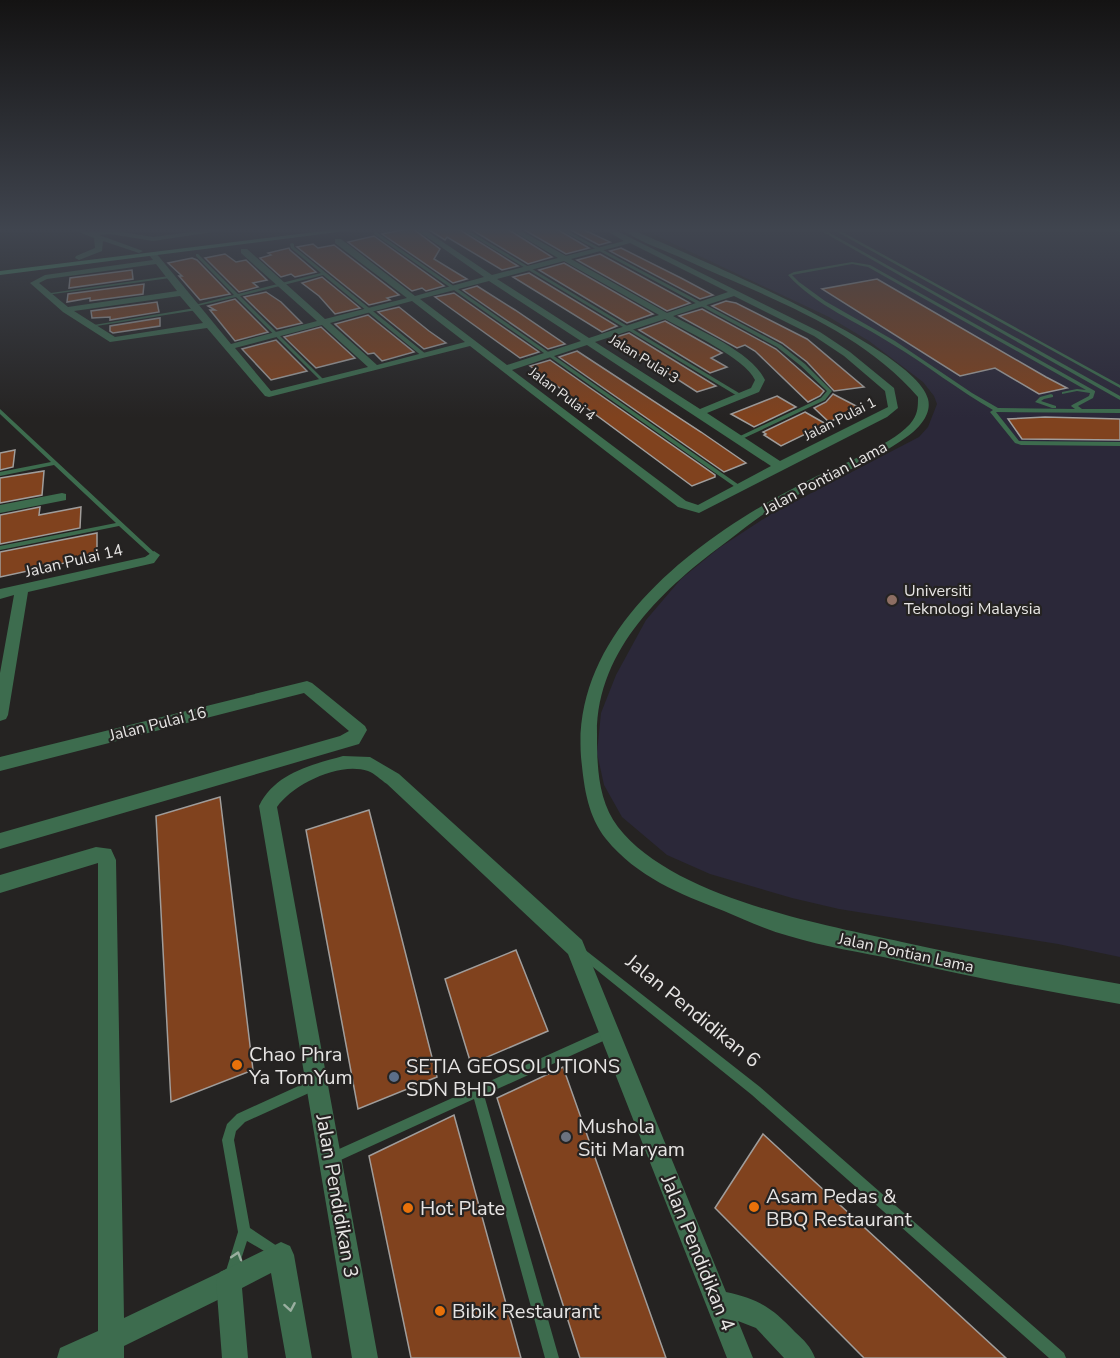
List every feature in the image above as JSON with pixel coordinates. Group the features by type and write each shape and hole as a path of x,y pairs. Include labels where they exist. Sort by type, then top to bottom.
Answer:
{"street":[{"path":"44,291 66,310 113,340 210,325"},
{"path":"291,291 375,368"},
{"name":"Jalan Pulai 4","path":"403,291 682,504 699,509 779,466"},
{"path":"229,347 445,291"},
{"name":"Jalan Pulai 3","path":"509,291 702,412 779,466"},
{"path":"623,291 744,360 756,371 760,381 755,390 702,412"},
{"name":"Jalan Pulai 1","path":"731,291 817,334 847,354 890,390 893,408 883,416 779,466"},
{"name":"Jalan Pontian Lama","path":"761,291 819,318 874,351 905,376 923,397 923,408 918,421 907,432 770,506 693,560 660,589 632,621 611,651 590,720 589,748 593,796 611,832 647,867 694,891 789,927 968,966 1120,994"},
{"path":"66,310 182,293 269,394 472,343"},
{"path":"505,369 734,293"},
{"path":"0,509 62,497"},
{"name":"Jalan Pulai 14","path":"0,594 149,560 154,555"},
{"path":"0,715 22,590"},
{"name":"Jalan Pulai 16","path":"0,764 307,687 359,730 353,739 0,841"},
{"name":"Jalan Pendidikan 6","path":"280,789 308,772 343,763 370,764 393,779 575,947"},
{"name":"Jalan Pendidikan 3","path":"280,789 268,806 365,1358"},
{"path":"0,884 96,855 105,855 107,860 111,1348"},
{"name":"Jalan Pendidikan 4","path":"575,947 740,1358"},
{"name":"Jalan Pontian Lama","path":"1096,990 1120,1000"},
{"path":"70,1358 111,1348 229,1281 281,1256 299,1358"},
{"path":"229,1281 235,1358"},
{"path":"717,1303 749,1311 765,1319 802,1358"}],"lane":[{"path":"46,294 65,291"},
{"path":"234,291 322,381"},
{"path":"90,326 194,307 253,291"},
{"path":"346,291 425,356"},
{"path":"458,291 740,488"},
{"path":"568,291 741,396"},
{"path":"679,291 779,346 830,391 823,399 740,438"},
{"path":"811,291 997,410 1120,411"},
{"path":"914,291 1093,392"},
{"path":"931,291 1120,398"},
{"path":"947,291 1120,387"},
{"path":"1064,393 1077,390 1093,392"},
{"path":"1051,396 1042,398 1038,402 1049,407 1074,406 1091,397 1093,392"},
{"path":"1074,406 1081,411"},
{"path":"997,410 994,414 1017,442 1120,444"},
{"path":"1,413 154,555"},
{"path":"0,474 54,463"},
{"path":"0,548 118,524"},
{"name":"Jalan Pendidikan 6","path":"575,947 658,1010 756,1091 1059,1358"},
{"path":"330,1159 609,1032"},
{"path":"229,1281 244,1232 228,1140 231,1128 241,1118 317,1083"},
{"path":"478,1092 552,1358"},
{"path":"244,1232 281,1256"}],"shaded area":[{"name":"Universiti Teknologi Malaysia","path":"775,291 1120,291 1120,957 1058,944 839,909 710,874 667,855 622,817 604,785 597,753 601,713 616,675 646,620 681,579 719,548 771,514 919,437 928,427 937,404 923,382 869,341 829,317"}],"building":[{"path":"88,291 143,291 143,294 67,302 68,294"},
{"path":"192,291 227,291 230,294 200,300"},
{"path":"313,291 340,291 360,308 335,314"},
{"path":"352,291 394,291 399,295 387,298 390,300 369,305"},
{"path":"465,291 486,291 565,344 548,349"},
{"path":"536,291 560,291 617,326 602,332"},
{"path":"574,291 614,291 653,314 627,323"},
{"path":"632,291 669,291 690,303 667,311"},
{"path":"686,291 706,291 713,295 700,299"},
{"path":"826,291 898,291 1067,388 1039,394 995,368 960,376"},
{"path":"266,292 281,302 302,323 277,329 244,297"},
{"path":"454,293 539,352 520,358 435,297"},
{"path":"235,299 268,332 235,341 210,310 215,310 208,306"},
{"path":"726,301 736,303 807,339 864,387 834,391 807,362 782,343 712,306"},
{"path":"157,302 159,312 110,320 110,317 92,318 91,311"},
{"path":"399,307 446,343 424,349 378,312"},
{"path":"702,309 776,349 824,391 820,396 808,402 755,351 745,345 737,348 679,316"},
{"path":"368,315 414,352 382,361 374,353 368,354 335,324"},
{"path":"160,318 160,326 113,333 110,331 110,326"},
{"path":"665,321 722,353 711,358 727,367 710,373 639,330"},
{"path":"321,327 355,358 316,368 284,337"},
{"path":"629,333 716,386 697,392 613,338"},
{"path":"276,340 307,371 271,380 242,349"},
{"path":"577,351 746,463 724,472 559,357"},
{"path":"550,360 715,477 692,486 530,366"},
{"path":"833,394 860,408 829,422 814,408 826,402"},
{"path":"777,396 796,407 754,427 731,414"},
{"path":"805,412 826,424 781,446 764,435 766,434 763,432"},
{"path":"1045,417 1120,419 1120,440 1022,439 1008,419"},
{"path":"15,450 13,467 0,470 0,453"},
{"path":"44,471 42,495 0,503 0,478"},
{"path":"40,507 39,515 81,507 80,528 0,544 0,515"},
{"path":"97,533 97,556 0,577 0,552"},
{"path":"220,797 253,1070 171,1102 156,816"},
{"path":"369,810 437,1077 358,1109 306,830"},
{"path":"516,950 548,1031 471,1064 445,979"},
{"path":"563,1067 666,1358 580,1358 497,1098"},
{"path":"454,1115 521,1358 411,1358 369,1156"},
{"path":"763,1134 1006,1358 864,1358 715,1208"}],"place":[{"name":"Universiti Teknologi Malaysia","path":"892,600"},
{"name":"Chao Phra Ya TomYum","path":"237,1065"},
{"name":"SETIA GEOSOLUTIONS SDN BHD","path":"394,1077"},
{"name":"Mushola Siti Maryam","path":"566,1137"},
{"name":"Asam Pedas & BBQ Restaurant","path":"754,1207"},
{"name":"Hot Plate","path":"408,1208"},
{"name":"Bibik Restaurant","path":"440,1311"}]}
